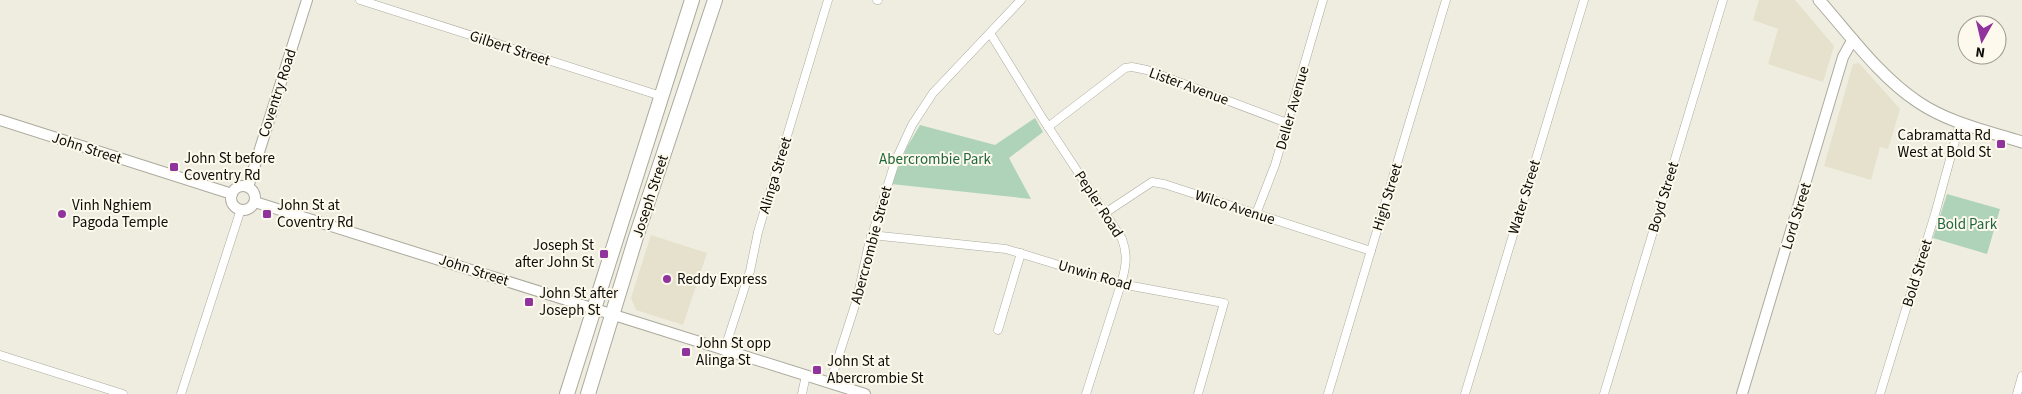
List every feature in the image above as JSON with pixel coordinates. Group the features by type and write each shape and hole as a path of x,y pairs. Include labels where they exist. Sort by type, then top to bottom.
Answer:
{"highway":[{"name":"Joseph Street","path":"566,394 692,0"},
{"name":"Joseph Street","path":"588,394 636,237 715,0"}],"main road":[{"path":"1819,0 1903,91 1933,111 1960,123 2022,142"}],"street":[{"name":"Coventry Road","path":"248,187 307,0"},
{"name":"Gilbert Street","path":"360,0 661,96"},
{"name":"Alinga Street","path":"724,350 750,271 758,232 828,0"},
{"name":"Abercrombie Street","path":"830,383 861,286 871,236 895,162 912,125 933,93 1021,0"},
{"name":"Deller Avenue","path":"1256,214 1275,165 1323,0"},
{"name":"High Street","path":"1328,394 1446,0"},
{"name":"Water Street","path":"1465,394 1584,0"},
{"name":"Boyd Street","path":"1604,394 1723,0"},
{"name":"Pepler Road","path":"990,33 1048,127 1122,239 1127,253 1126,268 1086,394"},
{"name":"Lord Street","path":"1742,394 1842,57 1853,39"},
{"name":"Lister Avenue","path":"1048,127 1124,68 1132,67 1147,70 1287,123"},
{"name":"John Street","path":"0,120 232,194"},
{"name":"Bold Street","path":"1880,394 1936,214 1960,123"},
{"name":"Wilco Avenue","path":"1105,213 1152,182 1164,184 1371,251"},
{"path":"238,187 248,187 253,190 254,202 248,209 241,209 233,203 232,194 238,187"},
{"name":"John Street","path":"254,202 865,394"},
{"path":"181,394 241,209"},
{"name":"Unwin Road","path":"871,236 988,247 1021,253 1121,284 1224,303 1198,394"},
{"path":"998,330 1021,253"},
{"path":"0,355 123,394"},
{"path":"802,394 806,375"},
{"path":"2017,394 2022,376"}],"shaded area":[{"path":"1759,0 1795,0 1834,46 1823,82 1768,64 1778,29 1753,20"},
{"path":"1859,63 1900,109 1888,149 1880,147 1871,180 1824,166 1853,64"},
{"path":"651,235 707,253 683,325 636,310 631,298"}],"green space":[{"name":"Abercrombie Park","path":"1035,118 1043,132 1009,158 1031,199 891,184 907,147 920,125 995,145"},
{"name":"Bold Park","path":"1947,194 2000,209 1987,254 1933,238"}],"place":[{"name":"Cabramatta Rd West at Bold St","path":"2001,144"},
{"name":"John St before Coventry Rd","path":"174,167"},
{"name":"Vinh Nghiem Pagoda Temple","path":"62,214"},
{"name":"John St at Coventry Rd","path":"267,214"},
{"name":"Joseph St after John St","path":"604,254"},
{"name":"Reddy Express","path":"667,279"},
{"name":"John St after Joseph St","path":"529,302"},
{"name":"John St opp Alinga St","path":"686,352"},
{"name":"John St at Abercrombie St","path":"817,370"}]}
